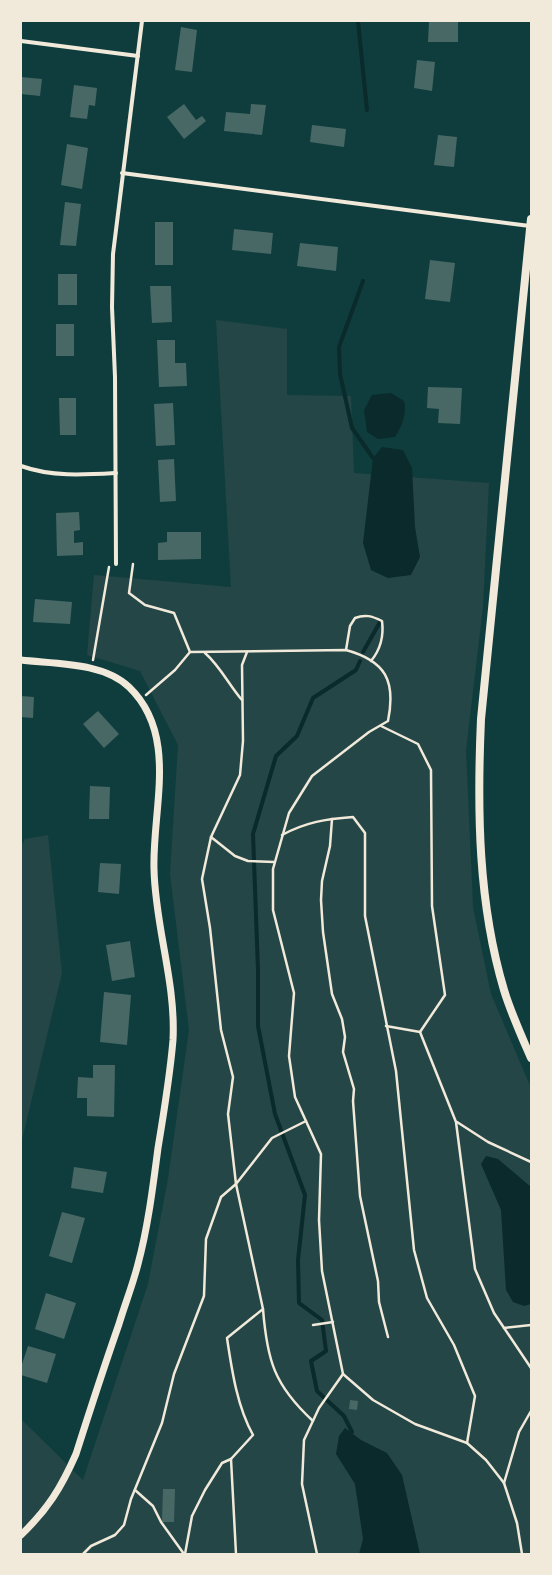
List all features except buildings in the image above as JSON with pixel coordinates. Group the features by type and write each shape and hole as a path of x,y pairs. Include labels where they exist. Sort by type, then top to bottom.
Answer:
{"main road":[{"path":"531,223 481,719 479,823 489,924 504,990 531,1058"}],"street":[{"path":"116,564 116,473 112,292 113,254 142,21"},
{"path":"21,41 138,56"},
{"path":"122,173 531,223"},
{"path":"21,466 46,473 75,476 116,473"},
{"path":"21,660 101,670 115,677 129,687 140,700 149,716 156,734 160,774 153,867 173,1015 173,1040 139,1263 76,1454 66,1476 41,1515 21,1535"}],"path":[{"path":"133,564 129,593 145,605 174,612 190,652"},
{"path":"93,661 109,566"},
{"path":"346,650 350,626 355,618 366,615 373,617 382,621 382,626 378,653 371,661"},
{"path":"190,652 346,650 360,654 380,667 390,683 392,702 388,721 370,732 312,776 289,813 274,862 273,910 294,993 290,1063 295,1097 321,1154 319,1220 322,1271 343,1374 374,1400 415,1424 466,1443 486,1460 504,1483 517,1523 522,1554"},
{"path":"145,696 175,670 190,652"},
{"path":"204,652 214,661 230,686 242,700"},
{"path":"247,652 242,665 243,741 240,775 210,836 202,880 210,928 221,1030 233,1077 228,1114 236,1184 263,1309 265,1335 270,1361 280,1384 297,1406 313,1421"},
{"path":"381,725 418,744 431,770 432,906 445,995 420,1032"},
{"path":"282,835 299,826 332,819 353,817 365,833 366,916 386,1026 396,1071 414,1250 427,1298 454,1345 476,1396 466,1443"},
{"path":"332,819 330,846 322,881 321,900 323,932 332,994 343,1025 343,1052 354,1089 352,1101 360,1196 378,1281 379,1302 388,1337"},
{"path":"210,836 235,856 251,862 274,862"},
{"path":"386,1026 420,1032"},
{"path":"420,1032 456,1122 475,1269 494,1313 531,1368"},
{"path":"83,1554 91,1546 115,1535 124,1525 135,1490 162,1423 174,1374 204,1296 206,1239 221,1196 236,1184 274,1137 306,1121"},
{"path":"456,1122 488,1142 531,1162"},
{"path":"184,1554 192,1516 222,1463 231,1458 253,1435 246,1422 232,1372 227,1338 263,1309"},
{"path":"313,1325 333,1322"},
{"path":"504,1328 531,1325"},
{"path":"317,1554 302,1484 304,1440 321,1404 343,1374"},
{"path":"504,1483 519,1432 531,1411"},
{"path":"231,1458 236,1554"},
{"path":"135,1490 153,1506 161,1522 184,1554"}],"shaded area":[{"path":"216,320 287,329 287,395 351,396 354,473 489,483 483,607 466,750 473,907 491,994 531,1088 531,1554 21,1554 21,1419 83,1480 148,1284 168,1179 189,1030 170,874 178,745 140,671 87,655 94,575 231,587"},
{"path":"391,393 404,401 405,411 403,420 395,437 378,439 367,432 364,410 372,395"},
{"path":"382,447 403,450 412,468 415,527 420,557 411,575 388,578 371,570 363,543 373,458"},
{"path":"48,835 62,973 21,1144 21,847 25,839"},
{"path":"486,1156 498,1159 531,1187 531,1304 524,1306 513,1302 506,1290 501,1210 481,1164"},
{"path":"345,1428 361,1440 387,1453 402,1475 420,1554 359,1554 363,1539 355,1484 336,1454 339,1436"}],"waterway":[{"path":"358,21 367,110"},
{"path":"363,281 339,347 340,374 352,428 373,458"},
{"path":"363,652 380,622"},
{"path":"352,1432 344,1416 317,1391 311,1361 326,1351 322,1320 299,1303 298,1260 305,1195 275,1114 258,1026 258,970 253,834 276,756 297,736 313,698 356,670 360,661"}]}
